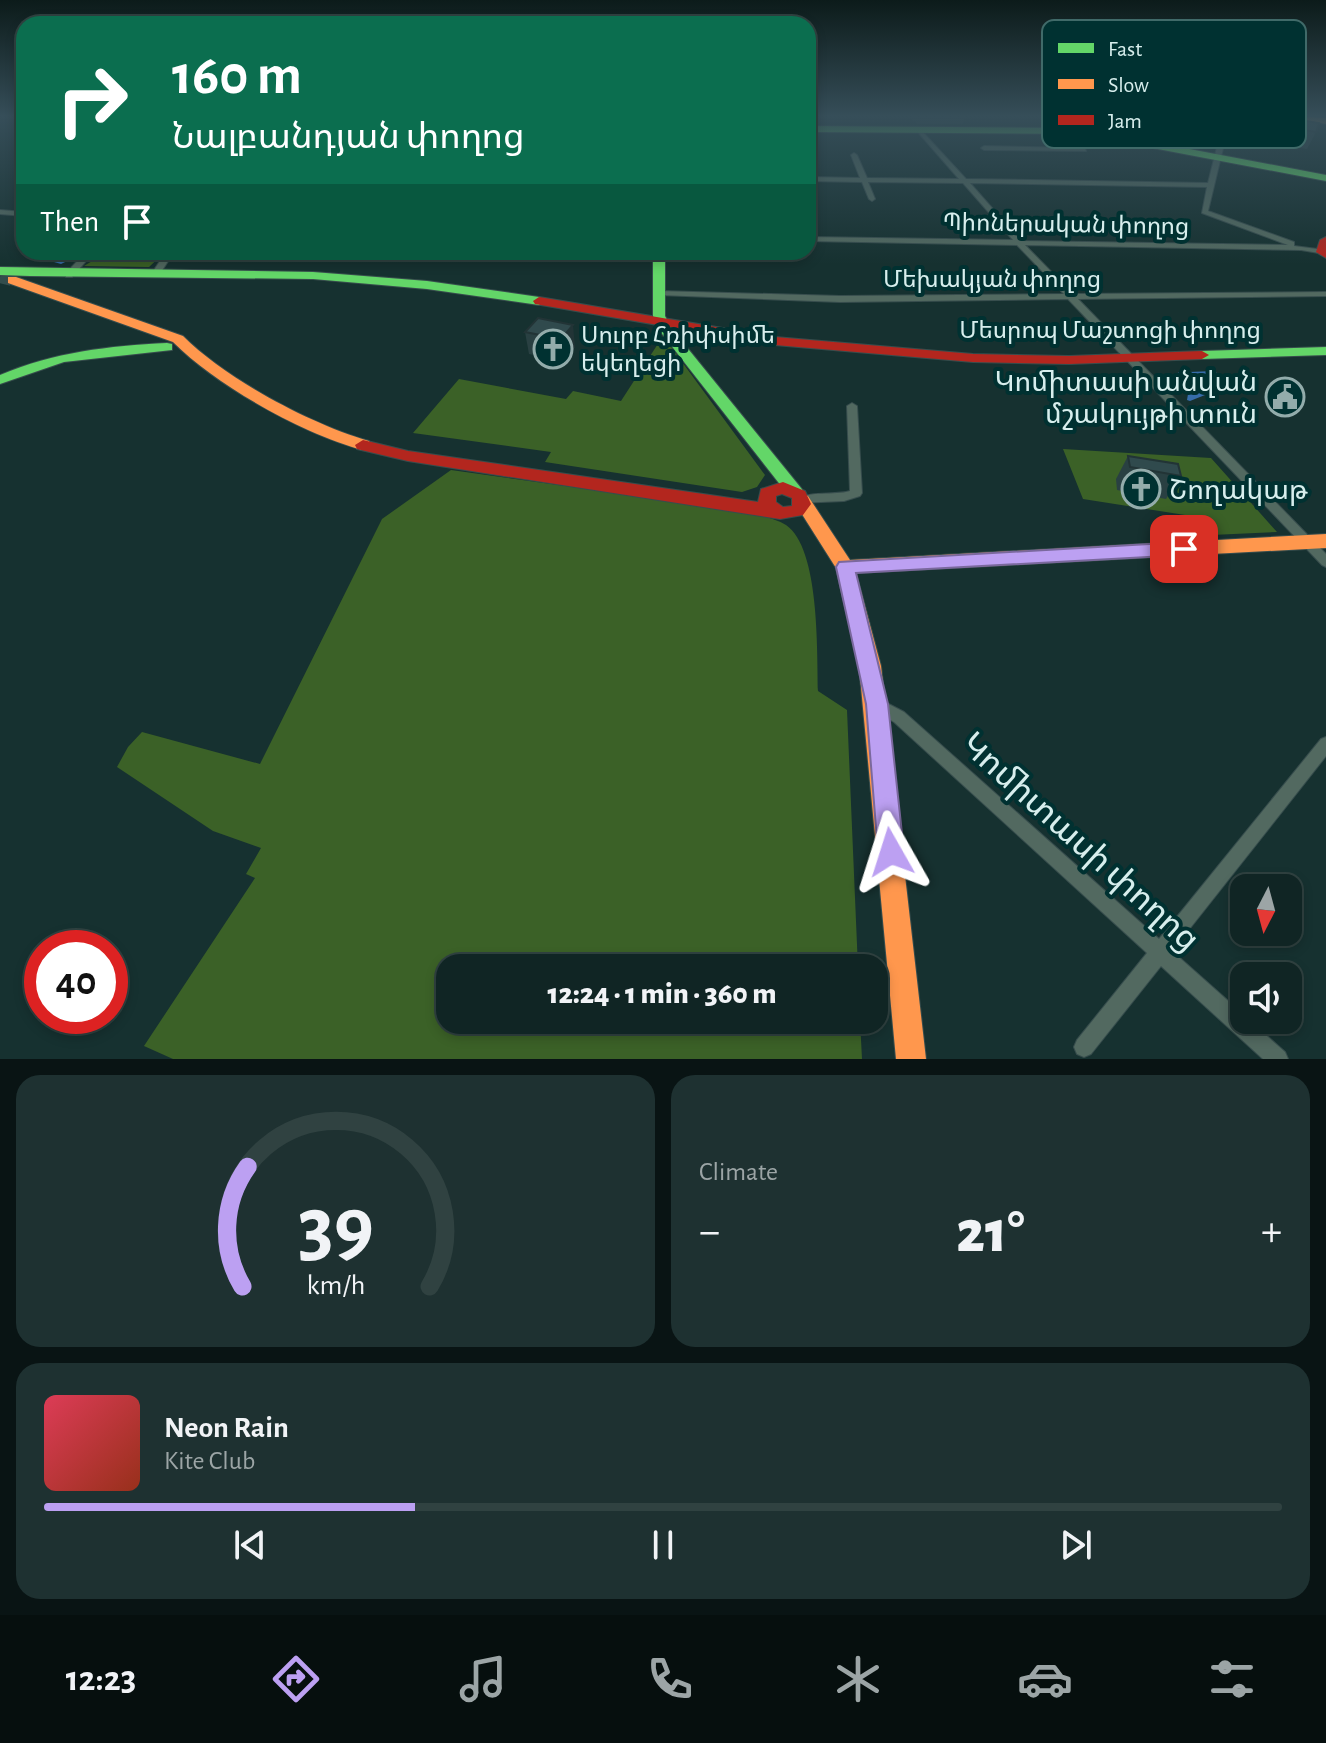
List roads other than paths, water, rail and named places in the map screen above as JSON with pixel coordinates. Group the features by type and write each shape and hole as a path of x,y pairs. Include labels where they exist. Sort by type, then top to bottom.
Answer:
{"main road":[{"path":"1256,164 1326,178"},
{"path":"659,260 662,321 798,496 845,567 877,704 911,1059"},
{"path":"3,276 158,270 284,271 372,279"},
{"path":"71,273 239,273 372,279"},
{"path":"3,276 167,347 191,352"},
{"path":"3,276 178,339 191,352 290,416 338,439 408,456 724,505 773,503 818,529"},
{"name":"Մեսրոպ Մաշտոցի փողոց","path":"372,279 489,290 775,341 973,358 1133,358 1326,351"},
{"path":"0,380 38,362 75,353 167,347"},
{"path":"772,465 773,503"},
{"path":"773,503 783,488 798,496"},
{"path":"845,567 1317,542"}],"street":[{"path":"857,164 872,199"},
{"path":"949,164 1073,299 1317,542 1326,562"},
{"path":"1215,164 1204,212 1301,248"},
{"path":"816,179 1210,185"},
{"name":"Պիոներական փողոց","path":"816,239 1325,249"},
{"path":"71,273 83,260"},
{"path":"158,270 165,260"},
{"name":"Մեխակյան փողոց","path":"659,293 840,299 1326,294"},
{"path":"798,496 844,497 856,493 852,406"},
{"name":"Կոմիտասի փողոց","path":"877,704 899,717 1278,1059"},
{"path":"1084,1047 1326,744"}],"water":[{"path":"1214,371 1218,374 1216,378 1222,382 1202,388 1201,392 1210,393 1190,401 1187,400 1189,388 1177,385 1173,375 1180,372"}],"waterway":[{"path":"58,262 63,260"}],"tunnel":[{"path":"0,277 12,280"}],"place":[{"name":"Սուրբ Հռիփսիմե եկեղեցի","path":"553,349"},
{"name":"Կոմիտասի անվան մշակույթի տուն","path":"1285,397"},
{"name":"Շողակաթ","path":"1141,489"}]}
